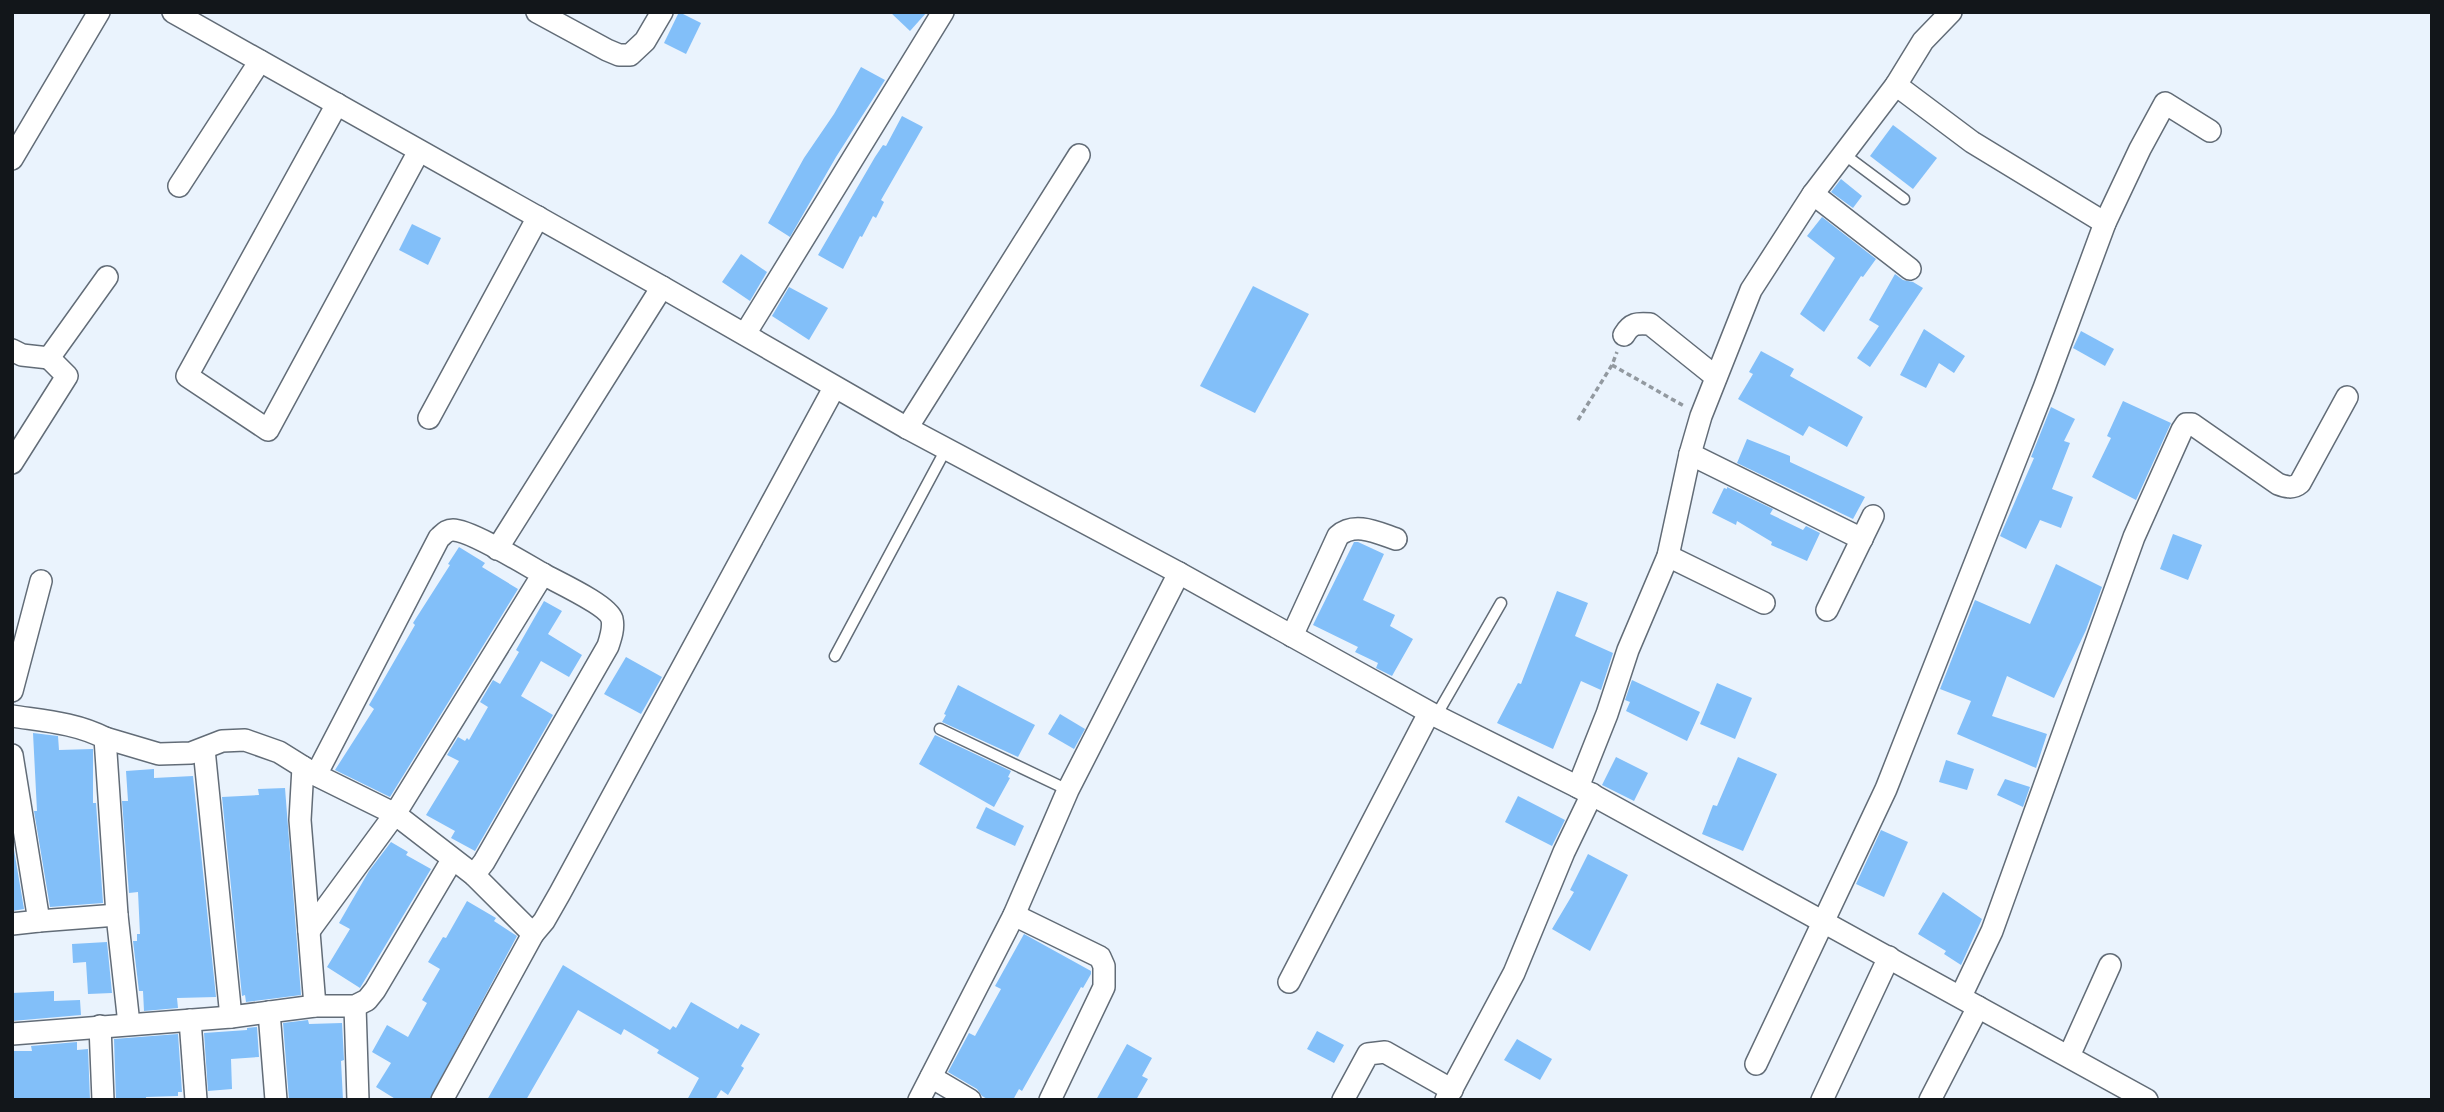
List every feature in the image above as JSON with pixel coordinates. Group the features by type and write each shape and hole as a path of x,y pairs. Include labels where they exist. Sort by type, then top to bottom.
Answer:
{"street":[{"path":"12,159 99,12"},
{"path":"173,12 745,334 834,388 1179,573 1432,715 1585,790 2146,1100"},
{"path":"537,12 619,55 630,55 645,41 662,12"},
{"path":"745,334 943,12"},
{"path":"1343,1100 1368,1054 1374,1052 1385,1052 1448,1097 1514,973 1564,852 1628,650 1668,556 1701,416 1751,290 1813,194 1896,85 1923,41 1951,12"},
{"path":"179,186 260,61"},
{"path":"1896,85 1972,142 2105,223"},
{"path":"1756,1064 1886,789 2044,388 2105,223 2165,103 2210,131"},
{"path":"337,104 187,376 268,430 419,151"},
{"path":"908,428 1079,155"},
{"path":"1813,194 1910,269"},
{"path":"429,418 538,217"},
{"path":"49,358 107,277"},
{"path":"497,549 662,287"},
{"path":"1624,335 1629,327 1636,323 1650,324 1716,377"},
{"path":"12,350 22,355 49,358 67,376 12,463"},
{"path":"442,1100 533,934 544,922 592,835 834,388"},
{"path":"1930,1100 1969,1001 2134,537 2182,430 2186,424 2192,424 2278,484 2296,486 2347,397"},
{"path":"1690,454 1862,539"},
{"path":"1827,610 1873,516"},
{"path":"1292,636 1338,536 1350,528 1362,528 1396,539"},
{"path":"315,1006 300,820 309,771 439,538 447,531 456,530 497,549 604,608 612,619 608,646 474,875"},
{"path":"1668,556 1764,603"},
{"path":"919,1100 1014,915 1068,790 1179,573"},
{"path":"310,931 395,814 542,575"},
{"path":"12,691 41,581"},
{"path":"1289,982 1432,715"},
{"path":"12,716 71,724 105,738 159,754 191,753 222,741 245,740 279,752 309,771 395,814 474,875 533,934"},
{"path":"105,738 117,915 129,1024"},
{"path":"204,749 231,1017"},
{"path":"12,755 39,921"},
{"path":"12,1034 231,1017 315,1006 355,1006 367,1000 375,989 452,860"},
{"path":"12,924 117,915"},
{"path":"1014,915 1100,957 1104,966 1104,987 1050,1100"},
{"path":"1822,1100 1889,957"},
{"path":"2069,1056 2110,965"},
{"path":"355,1006 358,1100"},
{"path":"270,1012 276,1100"},
{"path":"190,1020 196,1100"},
{"path":"100,1026 103,1100"},
{"path":"931,1077 970,1100"}],"lane":[{"path":"1844,155 1904,199"},
{"path":"835,656 946,449"},
{"path":"1432,715 1501,603"},
{"path":"940,729 1068,790"}],"path":[{"path":"1578,420 1612,365 1624,335"},
{"path":"1612,365 1701,416"}],"building":[{"path":"679,12 701,23 686,54 664,43"},
{"path":"890,12 927,12 910,31"},
{"path":"861,67 885,80 790,237 768,223 804,158"},
{"path":"902,116 923,127 881,200 884,202 876,218 873,216 862,237 860,236 843,269 818,255"},
{"path":"1893,125 1937,158 1913,189 1870,156"},
{"path":"1841,179 1862,196 1853,208 1831,192"},
{"path":"1822,217 1876,259 1863,277 1861,276 1824,332 1800,314 1835,258 1807,236"},
{"path":"412,224 441,238 428,265 399,250"},
{"path":"741,254 767,272 750,301 722,282"},
{"path":"1895,274 1923,288 1870,367 1857,358 1879,326 1869,320"},
{"path":"1253,286 1309,314 1255,413 1200,386"},
{"path":"789,287 828,308 809,340 772,316"},
{"path":"1924,329 1965,356 1954,373 1939,363 1926,388 1900,375"},
{"path":"2081,331 2114,349 2105,366 2073,348"},
{"path":"1761,351 1794,369 1790,376 1863,417 1847,447 1809,426 1803,436 1738,399 1753,374 1749,372"},
{"path":"2123,401 2171,423 2136,500 2092,477 2111,438 2107,436"},
{"path":"2051,407 2075,419 2064,441 2070,443 2052,489 2073,497 2061,528 2040,520 2026,549 2000,536 2034,458 2031,457"},
{"path":"1747,439 1790,456 1790,462 1865,497 1853,519 1737,463"},
{"path":"1727,487 1773,509 1770,514 1803,530 1806,526 1820,533 1807,561 1771,545 1772,542 1737,521 1736,525 1712,513"},
{"path":"2173,534 2202,545 2188,580 2160,569"},
{"path":"1354,542 1384,554 1363,600 1395,615 1390,626 1413,639 1392,676 1376,668 1378,663 1355,652 1358,647 1313,625"},
{"path":"459,547 485,563 482,567 518,589 390,797 335,770 374,709 369,705 415,625 413,623"},
{"path":"2056,564 2102,587 2086,630 2054,698 2007,676 1992,716 2047,734 2036,768 1957,734 1971,701 1940,689 1975,600 2030,624"},
{"path":"1557,591 1588,603 1575,636 1613,653 1601,690 1581,681 1553,749 1497,723 1518,683 1521,684"},
{"path":"544,601 562,611 548,634 582,655 569,677 541,661 521,696 553,715 475,851 451,838 455,831 426,815 459,761 447,755 458,737 469,740 488,707 480,702 493,680 500,684"},
{"path":"626,657 662,677 641,714 604,694"},
{"path":"1632,680 1700,712 1687,741 1626,711 1630,702 1625,700"},
{"path":"1717,683 1752,698 1735,739 1700,724"},
{"path":"958,685 1035,725 1018,757 942,722"},
{"path":"1060,714 1085,729 1074,749 1048,734"},
{"path":"33,733 58,736 59,750 93,749 93,803 96,803 103,903 50,907 34,811 37,811"},
{"path":"935,735 1011,771 994,807 919,764"},
{"path":"1616,757 1648,773 1634,801 1602,785"},
{"path":"1738,757 1777,774 1743,851 1702,834 1713,805 1717,806"},
{"path":"1946,760 1974,769 1967,790 1939,782"},
{"path":"154,769 154,778 193,776 216,997 177,998 178,1008 144,1011 143,991 139,991 133,941 137,941 137,934 140,934 138,892 129,893 122,801 128,801 126,771"},
{"path":"2005,779 2030,787 2023,807 1997,795"},
{"path":"285,788 301,995 246,1002 245,995 242,996 222,797 259,795 258,789"},
{"path":"1518,796 1565,820 1552,846 1505,822"},
{"path":"986,807 1024,826 1015,846 976,828"},
{"path":"1881,830 1908,842 1884,897 1856,884"},
{"path":"12,838 24,909 12,911"},
{"path":"391,842 408,852 406,855 431,869 360,988 327,967 350,929 339,923 369,871"},
{"path":"1588,854 1628,875 1590,951 1552,929 1574,892 1570,890"},
{"path":"1943,892 1982,919 1961,965 1944,954 1946,951 1918,934"},
{"path":"467,901 496,918 494,921 517,936 429,1100 397,1100 376,1087 391,1063 372,1052 387,1025 408,1037 427,1003 422,1000 440,969 428,962 443,937 446,938"},
{"path":"1024,934 1091,971 1091,974 1022,1091 1019,1089 1013,1100 989,1100 977,1089 948,1072 969,1033 975,1036 1001,989 995,986"},
{"path":"107,942 112,993 88,994 86,962 73,963 72,944"},
{"path":"563,965 670,1030 673,1026 676,1028 691,1002 738,1029 741,1024 760,1034 728,1095 721,1090 715,1100 687,1100 699,1078 624,1029 621,1035 578,1010 526,1100 487,1100"},
{"path":"54,991 54,1001 80,1000 81,1015 12,1021 12,993"},
{"path":"308,1020 309,1024 342,1023 343,1100 289,1100 283,1023"},
{"path":"257,1027 259,1057 231,1059 232,1089 208,1091 204,1033"},
{"path":"1317,1031 1344,1045 1334,1063 1307,1049"},
{"path":"178,1034 182,1092 178,1092 178,1096 146,1097 146,1100 116,1100 114,1039"},
{"path":"1517,1039 1552,1059 1540,1080 1504,1060"},
{"path":"77,1042 77,1050 88,1049 90,1100 12,1100 12,1051 32,1051 31,1046"},
{"path":"1127,1044 1152,1058 1142,1076 1148,1079 1136,1100 1096,1100"}]}
